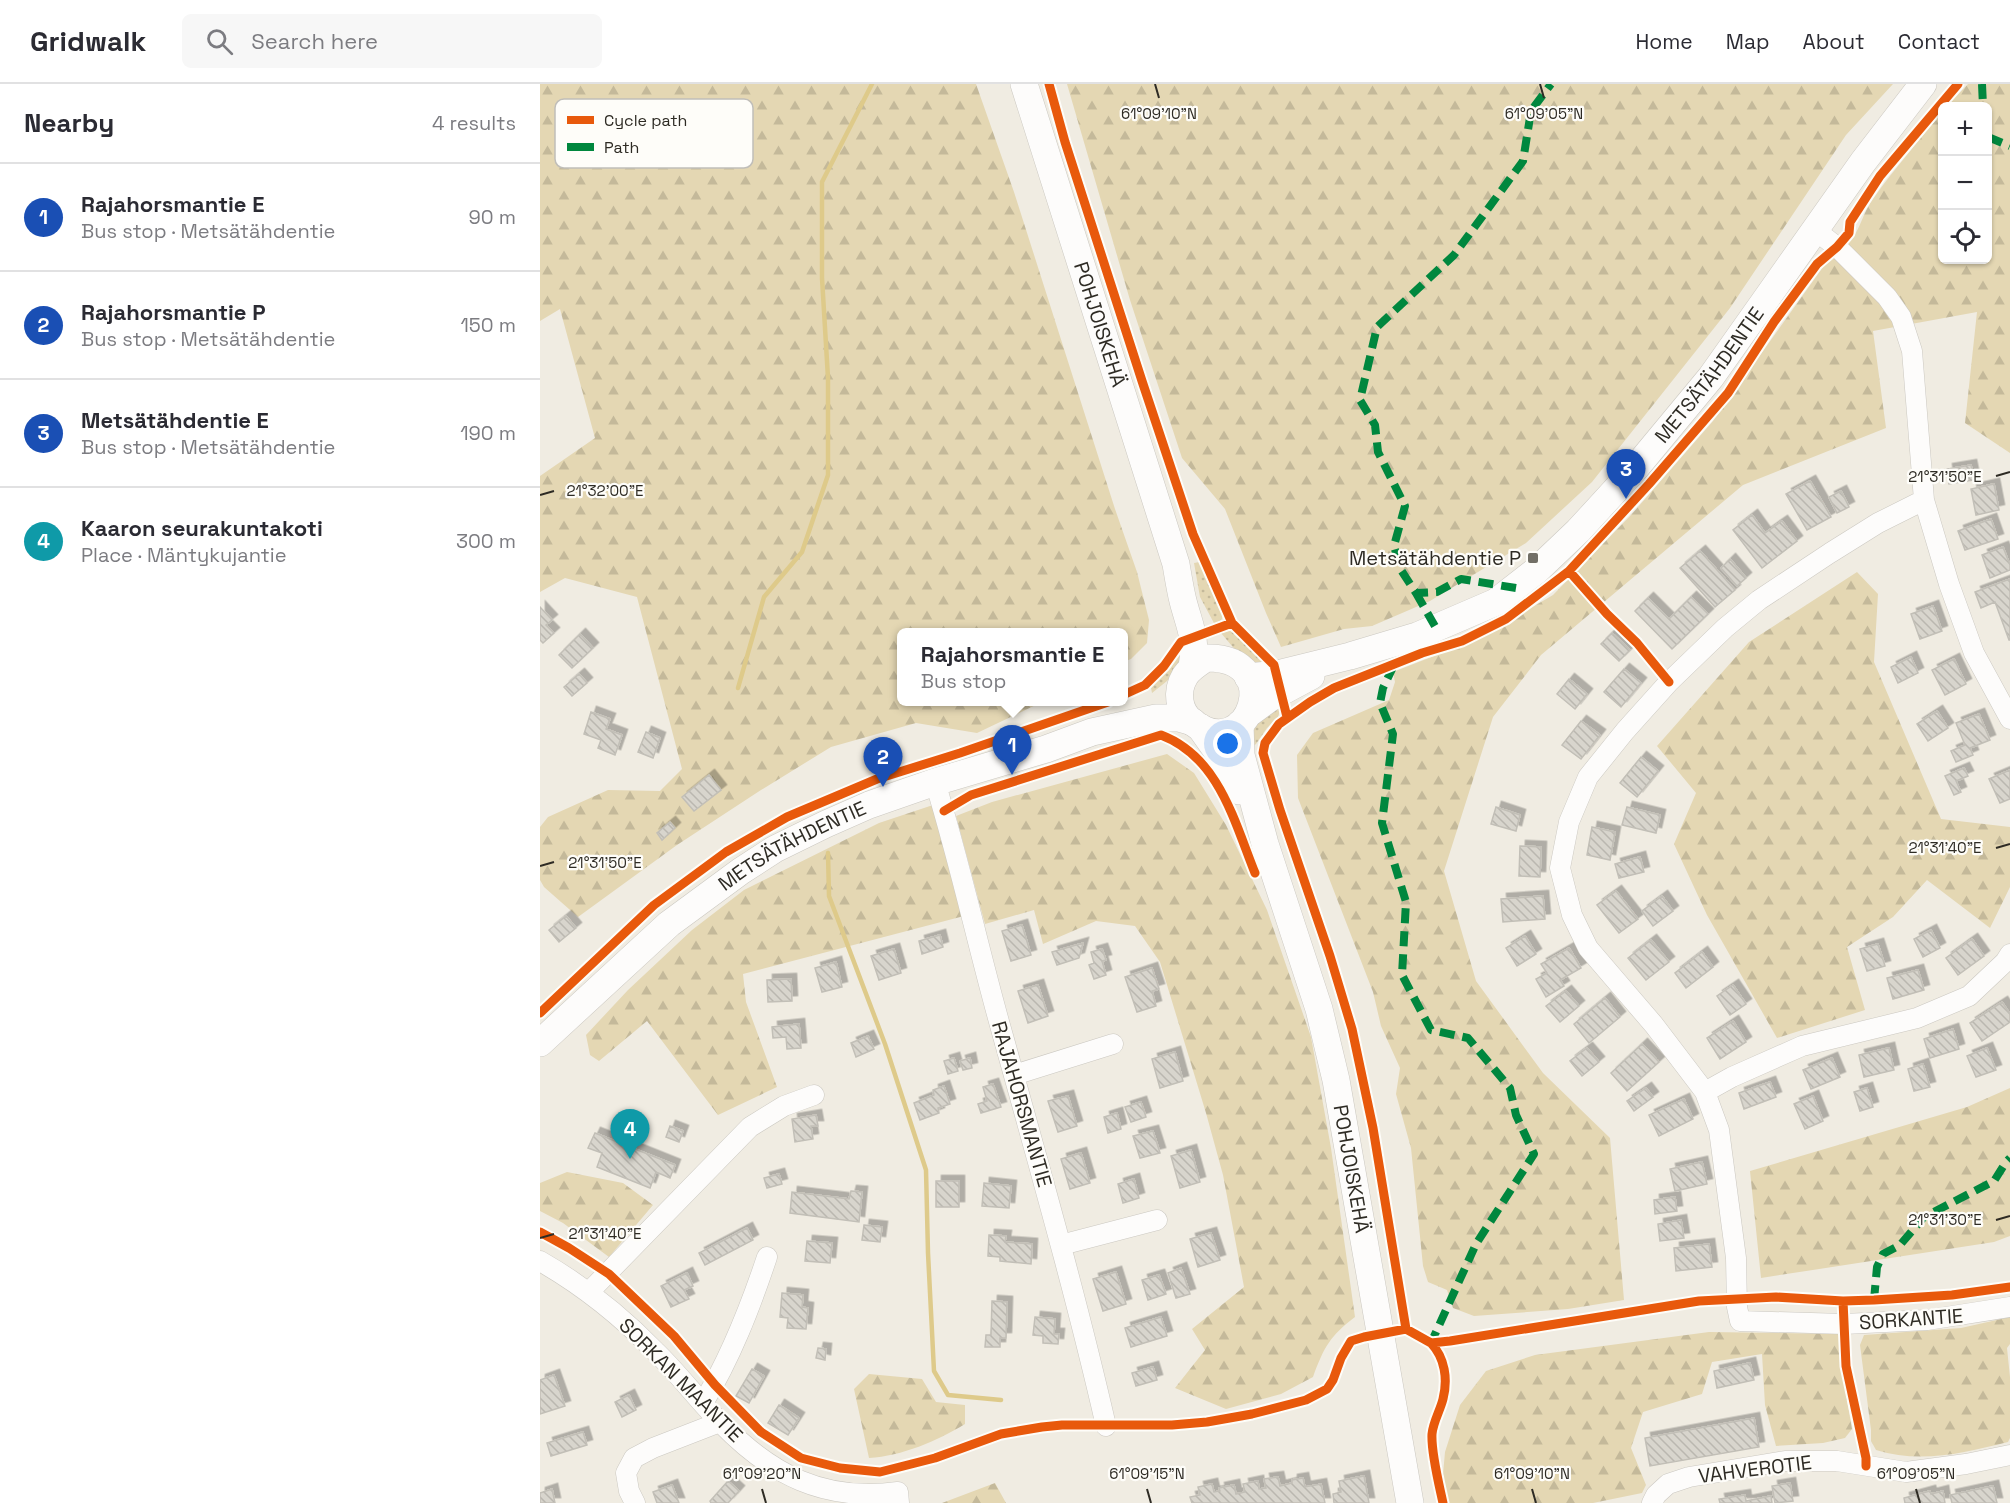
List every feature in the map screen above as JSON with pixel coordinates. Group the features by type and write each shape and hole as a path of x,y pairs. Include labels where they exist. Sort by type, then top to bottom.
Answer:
{"main road":[{"name":"POHJOISKEHÄ","path":"1024,84 1176,564 1194,636 1195,650 1189,671"},
{"name":"METSÄTÄHDENTIE","path":"1241,670 1277,674 1417,636 1496,602 1537,570 1578,531 1634,470 1711,377 1863,162 1923,84"},
{"name":"POHJOISKEHÄ","path":"1176,564 1211,631 1241,670"},
{"name":"METSÄTÄHDENTIE","path":"1245,718 1281,691 1350,656"},
{"path":"1206,658 1220,658 1241,670 1253,688 1253,701 1245,718 1229,731 1218,733 1205,730 1183,714 1179,702 1180,686 1189,671 1206,658"},
{"name":"METSÄTÄHDENTIE","path":"540,1043 669,924 775,849 869,805 935,782 1046,749 1092,732 1162,696 1189,671"},
{"name":"METSÄTÄHDENTIE","path":"1092,732 1156,718 1179,718 1196,725"},
{"name":"POHJOISKEHÄ","path":"1245,718 1241,754 1265,844 1319,1009 1336,1080 1410,1503"},
{"name":"POHJOISKEHÄ","path":"1196,725 1224,761 1265,844"}],"street":[{"path":"1815,230 1837,247 1879,288 1901,317 1912,351 1924,500 1948,584 1974,653 2010,718"},
{"path":"1924,500 1878,523 1759,600 1725,628 1669,682 1588,777 1569,822 1560,868 1572,915 1588,948 1654,1025 1705,1092 1732,1077 1802,1046 1917,1018 1969,996 2005,962 2010,954"},
{"name":"RAJAHORSMANTIE","path":"935,782 1086,1338 1106,1426"},
{"path":"1014,1075 1113,1044"},
{"name":"SORKANTIE","path":"1705,1092 1719,1130 1736,1258 1737,1307 1740,1321 1844,1324 1927,1320 2010,1307"},
{"path":"589,1292 750,1126 784,1106 814,1095"},
{"path":"1061,1245 1157,1220"},
{"path":"703,1403 732,1350 767,1257"},
{"name":"SORKAN MAANTIE","path":"540,1261 589,1292 622,1320 655,1351 720,1422 764,1460 806,1484 843,1493 898,1498"},
{"path":"635,1503 629,1491 626,1473 634,1458 652,1448 720,1422"},
{"name":"VAHVEROTIE","path":"1652,1503 1656,1495 1668,1484 1689,1477 1785,1461 1837,1461 1906,1472 2010,1455"}],"green space":[{"path":"540,84 976,84 1014,192 1137,572 1149,620 1147,643 1128,660 1128,628 897,628 897,706 1034,706 977,733 916,723 831,747 677,845 578,917 544,887 540,880 540,827 548,817 608,790 660,791 682,769 637,597 565,578 540,592 540,476 595,438 560,309 540,321"},
{"path":"1067,84 1893,84 1846,135 1730,308 1592,482 1526,543 1430,601 1372,626 1344,629 1281,647 1225,509 1182,458 1130,300"},
{"path":"1968,84 2010,84 2010,453 1965,423 1977,312 1873,331 1886,428 1743,485 1541,655 1493,717 1444,871 1476,981 1543,1073 1610,1138 1624,1300 1568,1309 1474,1316 1453,1308 1447,1290 1428,1282 1423,1266 1411,1148 1396,1094 1400,1068 1381,1026 1373,992 1298,798 1297,755 1313,733 1389,700 1395,682 1393,672 1480,638 1553,595 1631,515 1713,421 1833,253 1854,235 1868,207 1881,188 1938,117 1938,264 1992,264 1992,102 1951,102"},
{"path":"1200,562 1223,614 1222,619 1215,625 1200,597 1194,563"},
{"path":"1857,572 1878,594 1874,662 1941,819 2010,827 2010,887 1990,928 1927,880 1893,917 1847,947 1865,1010 1777,1038 1707,915 1674,844 1696,793 1657,746 1749,642"},
{"path":"1230,631 1269,665 1262,668 1237,652 1221,633"},
{"path":"1184,645 1184,661 1167,681 1152,693 1151,688 1172,665"},
{"path":"1280,701 1281,708 1278,717 1252,747 1248,735"},
{"path":"1167,754 1194,773 1226,825 1267,910 1311,1037 1331,1148 1355,1317 1339,1330 1329,1343 1313,1377 1281,1394 1226,1409 1175,1388 1205,1350 1192,1329 1244,1287 1223,1175 1160,962 1135,926 1096,921 1043,944 1034,910 985,924 956,816 992,802"},
{"path":"933,805 964,916 743,974 746,1002 777,1087 718,1115 647,1021 599,1061 590,1055 586,1035 628,990 692,930 744,890 879,823"},
{"path":"2010,1088 2010,1236 1994,1242 1761,1278 1750,1171 1967,1107"},
{"path":"567,1172 623,1183 653,1205 609,1257 563,1223 540,1211 540,1183"},
{"path":"2010,1317 2010,1344 2007,1348 2010,1377 2010,1438 2008,1442 1975,1450 1926,1457 1876,1450 1871,1441 1860,1345 1864,1335 1961,1328"},
{"path":"1709,1332 1841,1334 1840,1360 1852,1429 1845,1438 1823,1443 1776,1446 1765,1405 1762,1354 1712,1362 1702,1394 1643,1412 1631,1448 1646,1485 1642,1493 1593,1503 1446,1503 1443,1474 1445,1452 1460,1405 1486,1371 1535,1355"},
{"path":"869,1374 922,1379 936,1402 965,1405 965,1424 919,1447 869,1458 854,1389"},
{"path":"995,1483 1006,1503 942,1503"}],"building":[{"path":"1971,465 1974,480 1949,484 1947,469"},
{"path":"1810,481 1831,517 1807,530 1786,494"},
{"path":"1994,484 1999,510 1976,515 1971,489"},
{"path":"1841,491 1849,507 1837,513 1829,497"},
{"path":"1752,515 1765,533 1782,521 1797,541 1762,568 1733,530"},
{"path":"1991,519 1998,539 1965,550 1958,531"},
{"path":"2003,547 2010,570 1990,578 1982,555"},
{"path":"1700,551 1735,590 1715,607 1680,568"},
{"path":"1730,559 1746,578 1737,586 1721,568"},
{"path":"2010,579 2009,640 1995,602 1981,608 1975,592"},
{"path":"1691,597 1708,614 1672,649 1635,611 1648,598 1669,619"},
{"path":"1933,606 1942,631 1920,639 1911,614"},
{"path":"540,607 552,620 546,625 554,633 543,643 540,640"},
{"path":"1612,633 1630,650 1619,661 1601,644"},
{"path":"580,634 593,648 572,668 559,655"},
{"path":"1911,657 1918,673 1898,683 1891,667"},
{"path":"1954,659 1966,684 1945,695 1932,670"},
{"path":"1624,669 1641,683 1621,707 1604,692"},
{"path":"579,674 587,683 572,696 564,687"},
{"path":"1569,679 1587,694 1575,709 1557,694"},
{"path":"1937,711 1948,728 1928,741 1917,724"},
{"path":"591,712 610,719 606,729 622,735 615,755 598,748 601,740 584,734"},
{"path":"1979,714 1990,740 1970,748 1973,755 1956,762 1951,751 1965,745 1956,723"},
{"path":"1581,721 1600,735 1581,759 1562,745"},
{"path":"646,732 660,738 653,758 638,752"},
{"path":"1641,757 1658,771 1637,797 1620,783"},
{"path":"1964,768 1968,776 1956,781 1961,792 1954,795 1945,776"},
{"path":"2010,770 2010,799 2000,803 1989,779"},
{"path":"709,775 721,790 694,811 682,797"},
{"path":"1496,807 1520,815 1516,831 1491,824"},
{"path":"1627,807 1660,815 1656,833 1622,825"},
{"path":"670,822 675,828 662,840 657,833"},
{"path":"1592,827 1615,832 1610,860 1587,855"},
{"path":"1520,846 1541,847 1540,877 1519,876"},
{"path":"1640,857 1644,872 1619,878 1615,864"},
{"path":"1616,891 1638,919 1619,933 1597,905"},
{"path":"1543,896 1545,919 1503,922 1501,899"},
{"path":"1662,896 1673,911 1653,926 1642,911"},
{"path":"566,916 576,928 559,942 549,930"},
{"path":"1022,925 1031,955 1011,961 1002,931"},
{"path":"1931,930 1940,948 1923,957 1914,939"},
{"path":"940,935 943,947 922,954 919,941"},
{"path":"1525,936 1536,954 1517,966 1506,948"},
{"path":"1972,939 1984,956 1958,975 1946,958"},
{"path":"1651,940 1669,962 1646,980 1628,958"},
{"path":"1083,943 1079,958 1057,965 1052,952"},
{"path":"1878,944 1885,966 1867,971 1860,949"},
{"path":"1569,948 1581,968 1560,980 1564,986 1546,997 1536,979 1547,973 1541,964"},
{"path":"894,949 901,973 879,980 871,956"},
{"path":"1102,949 1106,960 1102,961 1106,975 1094,979 1089,965 1094,963 1091,952"},
{"path":"1702,952 1713,967 1686,988 1675,973"},
{"path":"836,962 842,987 822,992 815,968"},
{"path":"1152,968 1159,989 1152,991 1156,1006 1137,1012 1125,977"},
{"path":"1918,970 1924,990 1893,999 1887,978"},
{"path":"791,979 792,1001 768,1002 767,980"},
{"path":"1038,985 1048,1016 1028,1023 1018,991"},
{"path":"1733,985 1746,1004 1730,1015 1717,996"},
{"path":"1566,991 1579,1006 1560,1022 1546,1006"},
{"path":"1605,998 1620,1017 1589,1043 1574,1024"},
{"path":"2002,1002 2010,1014 2010,1022 1982,1041 1970,1023"},
{"path":"1733,1021 1746,1042 1720,1059 1707,1038"},
{"path":"799,1024 801,1048 787,1049 786,1037 773,1038 772,1027"},
{"path":"1953,1029 1959,1049 1930,1058 1924,1039"},
{"path":"868,1036 874,1049 856,1057 851,1043"},
{"path":"1642,1044 1659,1062 1627,1091 1611,1073"},
{"path":"1587,1048 1599,1062 1582,1076 1570,1061"},
{"path":"1889,1048 1894,1070 1864,1077 1859,1055"},
{"path":"1987,1048 1996,1070 1976,1077 1967,1056"},
{"path":"1175,1052 1183,1081 1160,1088 1152,1059"},
{"path":"954,1058 958,1071 948,1074 944,1061"},
{"path":"970,1058 972,1068 963,1070 960,1061"},
{"path":"1832,1058 1840,1077 1811,1089 1803,1070"},
{"path":"1923,1064 1930,1087 1914,1091 1908,1069"},
{"path":"1770,1082 1776,1097 1744,1109 1739,1093"},
{"path":"993,1084 1001,1107 981,1113 978,1104 987,1101 983,1087"},
{"path":"944,1086 950,1104 938,1108 939,1113 920,1120 914,1103 934,1095 933,1090"},
{"path":"1646,1088 1653,1097 1634,1111 1627,1101"},
{"path":"1867,1088 1873,1107 1860,1111 1854,1092"},
{"path":"1068,1096 1077,1126 1058,1132 1048,1101"},
{"path":"1813,1096 1823,1121 1805,1129 1794,1104"},
{"path":"1684,1099 1693,1119 1659,1136 1649,1115"},
{"path":"1141,1102 1146,1117 1131,1122 1125,1107"},
{"path":"1117,1113 1121,1129 1108,1133 1104,1117"},
{"path":"816,1115 818,1126 811,1126 813,1139 795,1142 792,1119"},
{"path":"670,1126 683,1131 679,1142 666,1137"},
{"path":"1153,1131 1160,1153 1140,1158 1133,1136"},
{"path":"595,1133 675,1165 670,1178 656,1172 650,1188 597,1167 602,1153 588,1148"},
{"path":"1191,1150 1200,1182 1180,1188 1171,1156"},
{"path":"1081,1153 1090,1183 1070,1189 1061,1159"},
{"path":"1702,1162 1707,1184 1675,1191 1670,1169"},
{"path":"779,1174 782,1184 767,1188 764,1178"},
{"path":"1134,1179 1139,1198 1123,1203 1118,1184"},
{"path":"936,1181 959,1181 959,1207 936,1207"},
{"path":"984,1183 1011,1186 1009,1208 982,1206"},
{"path":"851,1191 862,1192 859,1222 790,1213 792,1192 849,1199"},
{"path":"1675,1197 1677,1211 1655,1214 1654,1200"},
{"path":"1681,1220 1684,1238 1660,1241 1658,1224"},
{"path":"864,1225 882,1227 880,1242 862,1240"},
{"path":"747,1228 753,1240 705,1265 699,1253"},
{"path":"1211,1233 1220,1260 1198,1267 1190,1239"},
{"path":"989,1235 1006,1236 1005,1242 1032,1244 1031,1264 1000,1261 1000,1257 988,1256"},
{"path":"807,1241 832,1243 830,1263 805,1261"},
{"path":"1709,1244 1712,1267 1676,1271 1674,1248"},
{"path":"1181,1268 1190,1294 1176,1298 1168,1273"},
{"path":"1116,1272 1126,1304 1103,1311 1093,1279"},
{"path":"687,1273 693,1286 684,1290 689,1299 671,1307 661,1286"},
{"path":"1159,1275 1166,1294 1148,1300 1142,1280"},
{"path":"782,1293 803,1295 802,1307 808,1308 806,1329 787,1328 788,1318 780,1317"},
{"path":"992,1301 1007,1302 1006,1338 1000,1338 1000,1347 985,1347 986,1335 991,1335"},
{"path":"1035,1317 1055,1319 1054,1334 1059,1334 1058,1344 1043,1343 1043,1336 1033,1335"},
{"path":"1161,1317 1167,1336 1131,1347 1125,1328"},
{"path":"818,1348 826,1349 825,1360 816,1358"},
{"path":"1750,1363 1754,1380 1717,1388 1714,1371"},
{"path":"1153,1367 1157,1380 1136,1386 1132,1373"},
{"path":"752,1369 764,1376 749,1403 736,1396"},
{"path":"554,1375 565,1406 540,1414 540,1380"},
{"path":"629,1395 636,1410 622,1417 615,1402"},
{"path":"779,1405 799,1418 788,1435 768,1423"},
{"path":"1754,1418 1759,1447 1650,1466 1645,1438"},
{"path":"583,1432 587,1445 551,1456 547,1443"},
{"path":"1364,1476 1369,1503 1334,1503 1333,1494 1341,1492 1339,1481"},
{"path":"1278,1477 1280,1486 1303,1478 1305,1487 1321,1484 1325,1503 1192,1503 1190,1497 1200,1495 1198,1487 1212,1484 1214,1492 1220,1491 1219,1488 1234,1485 1236,1494 1245,1492 1243,1484 1258,1481 1259,1489 1266,1488 1264,1479"},
{"path":"728,1481 739,1491 728,1503 711,1503 710,1501"},
{"path":"1790,1483 1793,1501 1775,1503 1772,1486"},
{"path":"672,1485 679,1503 657,1503 653,1492"},
{"path":"1993,1486 1997,1503 1952,1503 1950,1495"},
{"path":"552,1489 555,1503 540,1503 540,1493"},
{"path":"1930,1491 1931,1494 1943,1491 1945,1503 1905,1503 1904,1498"},
{"path":"1745,1495 1746,1501 1771,1496 1772,1503 1720,1503 1719,1499"}],"waterway":[{"path":"738,688 764,597 802,552 828,475 828,378 822,278 822,182 872,84"},
{"path":"828,853 829,896 885,1044 926,1170 934,1371 948,1395 1001,1400"}],"marked path":[{"path":"1516,588 1461,579 1437,592 1416,593 1401,570 1394,546 1405,506 1378,452 1375,425 1360,400 1377,327 1454,255 1523,161 1531,111 1551,84"},
{"path":"1982,84 1983,102"},
{"path":"1992,139 2010,146"},
{"path":"1416,593 1436,628"},
{"path":"1394,665 1383,688 1380,703 1393,734 1382,823 1406,902 1402,975 1431,1030 1468,1038 1510,1088 1516,1115 1534,1154 1476,1244 1431,1343"},
{"path":"1874,1300 1877,1267 1883,1254 1900,1245 1924,1217 1994,1181 2010,1158"}],"cycle path":[{"path":"1049,84 1065,142 1193,534 1232,623 1274,665 1287,717"},
{"path":"1406,1329 1373,1128 1352,1029 1330,956 1280,810 1263,753 1265,743 1279,724 1334,688 1422,653 1462,641 1506,619 1569,571 1728,393 1774,322 1817,264 1849,233 1850,222 1880,176 1958,84"},
{"path":"1569,571 1607,614 1637,643 1669,682"},
{"path":"1128,693 1145,685 1164,666 1181,642 1232,623"},
{"path":"540,1013 654,905 726,852 787,817 877,779 1096,706"},
{"path":"944,811 971,795 1161,735 1181,745 1211,775 1231,812 1255,873"},
{"path":"540,1232 609,1274 674,1336 715,1385 761,1432 801,1458 840,1468 880,1472 935,1458 1001,1434 1042,1427 1172,1425 1207,1422 1252,1414 1306,1400 1327,1389 1351,1341 1406,1329 1431,1343 1699,1301 1776,1297 1843,1301 1874,1300 1952,1295 2010,1287"},
{"path":"1843,1301 1846,1366 1866,1466"},
{"path":"1431,1343 1442,1362 1445,1376 1443,1399 1432,1434 1434,1459 1443,1503"}],"place":[{"name":"Metsätähdentie E","path":"1626,499"},
{"name":"Metsätähdentie P","path":"1533,558"},
{"name":"Rajahorsmantie E","path":"1012,775"},
{"name":"Rajahorsmantie P","path":"883,787"},
{"name":"Kaaron seurakuntakoti","path":"630,1159"}]}
